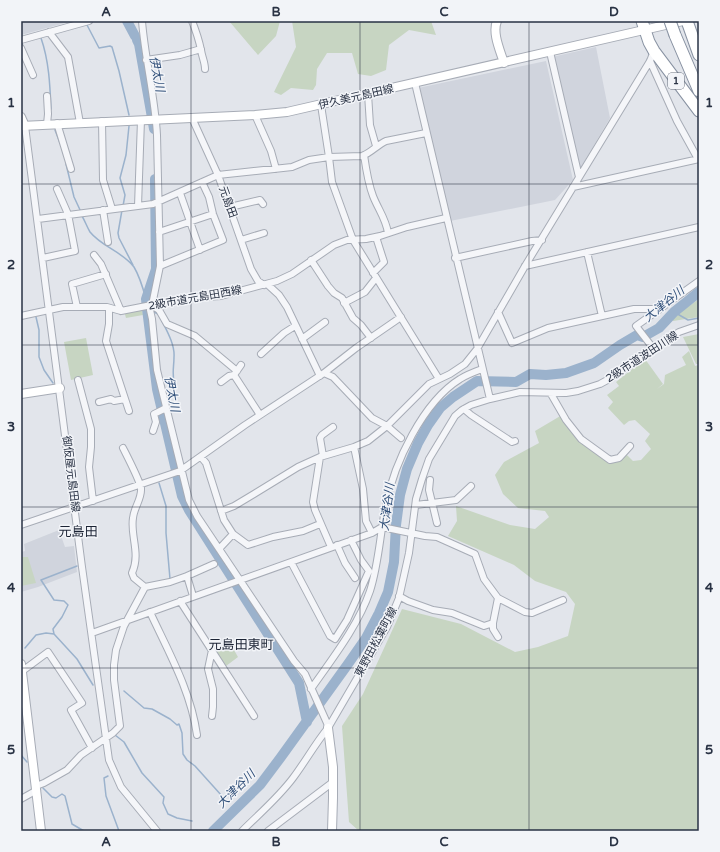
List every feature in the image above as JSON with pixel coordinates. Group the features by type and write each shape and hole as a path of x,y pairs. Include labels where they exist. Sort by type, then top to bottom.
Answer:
{"highway":[{"name":"1","path":"670,21 699,90"},
{"path":"687,21 696,40 699,54"},
{"name":"1","path":"643,25 652,56 699,111"}],"main road":[{"name":"伊久美元島田線","path":"23,126 57,123 154,120 288,112 550,52 643,25 683,21"},
{"path":"496,22 496,35 504,62"},
{"path":"21,117 23,126"},
{"path":"21,394 60,388"},
{"path":"21,669 42,831"},
{"path":"328,726 333,767 332,831"}],"street":[{"path":"21,40 90,21"},
{"path":"142,21 154,120 156,203 160,266 150,310 156,363 185,488 197,516 239,580 305,674 328,726"},
{"path":"192,21 206,63 205,69"},
{"path":"49,32 68,57 80,122"},
{"path":"21,48 33,75"},
{"path":"146,60 180,55 201,49"},
{"path":"550,52 579,177"},
{"path":"573,187 699,159 677,121 652,56"},
{"path":"221,511 234,506 298,467 321,457 368,441 388,426 429,384 461,367 477,349 525,266 652,56"},
{"path":"415,83 455,258 490,399"},
{"path":"368,94 370,125 376,146"},
{"path":"47,96 47,124"},
{"path":"321,105 332,182 353,240 439,379"},
{"path":"255,114 271,152 276,169"},
{"name":"元島田","path":"192,118 218,175 251,268 258,281 266,284 279,295 322,374"},
{"path":"138,206 141,120"},
{"path":"102,121 103,180 112,209"},
{"path":"57,123 70,169"},
{"name":"御仮屋元島田線","path":"23,126 38,219 92,633 104,740 116,779 157,831"},
{"path":"38,219 68,214 122,209 156,203 218,175 292,167 309,160 329,157 364,156 376,146 386,142 426,133"},
{"path":"364,156 372,193 377,207 386,222 388,234"},
{"path":"160,266 223,240 213,214 209,197 202,182"},
{"path":"42,258 75,251 68,214 57,189"},
{"path":"180,193 200,250"},
{"path":"230,208 260,200 263,204"},
{"path":"103,210 108,242"},
{"path":"158,232 213,214"},
{"name":"2級市道元島田西線","path":"21,316 63,307 109,308 121,311 187,298 221,296 277,281 292,274 334,245 347,240 376,237 407,227 446,218"},
{"path":"525,266 699,227"},
{"path":"241,240 264,233"},
{"path":"344,303 365,292 384,262 376,237"},
{"path":"455,258 532,240 542,240"},
{"path":"587,252 602,316"},
{"path":"94,255 106,274 121,311"},
{"path":"311,260 328,286 334,293 342,298 353,318 361,324 371,338"},
{"path":"77,307 72,284 106,274"},
{"path":"653,348 636,326 699,281"},
{"path":"152,305 159,310 167,324 194,336 235,373 260,415"},
{"path":"109,308 109,324 106,340 129,411"},
{"path":"498,312 512,343 548,328 634,308 660,309"},
{"path":"21,525 173,475 181,471 260,415 322,374 401,317"},
{"path":"302,339 325,322"},
{"name":"2級市道波田川線","path":"490,399 520,392 551,394 578,391 600,384 679,332 699,325"},
{"path":"261,354 284,333 296,326"},
{"path":"221,382 235,373 241,365"},
{"path":"312,691 360,615 370,591 376,568 386,502 400,461 420,421 439,396 449,387 467,375 482,371"},
{"path":"322,374 333,377 372,418 388,426 400,438"},
{"path":"78,380 91,429 89,467 93,501"},
{"path":"551,394 566,420 582,439 610,460 619,458 630,446"},
{"path":"99,402 111,399 114,401 126,399"},
{"name":"東野田松葉町線","path":"242,831 275,799 292,779 328,726 387,627 399,596 409,553 416,505 422,479 429,459 455,416 464,409 490,399"},
{"path":"153,431 156,422 154,414 166,408"},
{"path":"464,409 512,442 515,441"},
{"path":"333,427 320,438 321,457 314,510 320,524 355,578"},
{"path":"354,447 363,489 366,521 372,533"},
{"path":"123,448 140,486 142,494 133,517 136,554 135,566 132,573 134,578 145,587"},
{"path":"201,457 206,463 224,520 233,534 248,545 273,537 303,531 320,524"},
{"path":"430,480 429,490 436,523"},
{"path":"416,505 456,500 471,486"},
{"path":"92,633 383,528 437,537 475,554 484,579 498,598 525,612 532,613 563,600"},
{"path":"219,549 233,534"},
{"path":"291,562 330,636 335,639 347,620 369,571 361,560 352,540"},
{"path":"145,587 170,582 214,564"},
{"path":"187,576 193,596"},
{"path":"21,799 36,788 67,770 81,755 104,740 120,726 114,680 116,650 124,626 145,587"},
{"path":"399,596 408,601 434,610 452,613 484,626 494,623"},
{"path":"498,598 492,628 498,637"},
{"path":"180,601 254,716"},
{"path":"150,612 180,676 195,721 197,735"},
{"path":"212,650 208,669 214,699 212,716"},
{"path":"21,669 48,652 82,703 71,710 92,748"},
{"path":"268,831 333,782"}],"shaded area":[{"path":"21,21 72,21 21,35"},
{"path":"596,47 610,118 580,169 552,57"},
{"path":"546,61 573,180 555,200 450,221 418,88"},
{"path":"59,530 65,547 74,546 77,572 21,592 21,552 25,551 24,544"}],"green space":[{"path":"229,21 280,21 276,36 258,55"},
{"path":"292,21 431,21 436,35 409,30 389,45 386,70 371,76 358,74 352,53 327,53 317,69 316,85 313,90 291,88 281,95 274,92 296,47"},
{"path":"699,299 699,317 673,321 672,318"},
{"path":"142,308 143,315 126,318 124,311"},
{"path":"699,334 699,364 696,364 683,337"},
{"path":"86,338 93,375 71,380 64,342"},
{"path":"689,351 695,366 699,365 699,831 359,831 349,822 342,726 363,694 402,609 461,624 515,652 538,647 568,636 575,604 566,592 535,581 514,565 448,536 457,521 456,506 510,525 535,529 549,517 545,511 518,508 503,494 495,475 504,462 539,443 535,431 562,415 570,427 609,462 626,454 633,461 641,460 651,449 645,441 650,434 635,420 629,421 624,425 608,408 613,402 607,395 619,386 616,382 645,359 663,384 657,389 664,384 665,375 686,365 682,357"},
{"path":"21,557 28,557 36,583 21,586"},
{"path":"230,643 238,657 226,666 216,651"}],"waterway":[{"name":"伊太川","path":"127,21 135,36"},
{"path":"87,25 99,48 112,47 129,115"},
{"path":"41,38 50,82 51,109"},
{"name":"伊太川","path":"137,40 139,44 154,129"},
{"path":"123,206 125,195 120,178 126,155 129,126"},
{"path":"55,130 60,143"},
{"path":"66,164 74,197 81,212"},
{"name":"伊太川","path":"155,179 156,269 146,299 157,389 182,496 189,510 299,683 307,722"},
{"path":"122,210 118,233 119,238 133,265"},
{"path":"82,216 90,232 100,242 124,257 134,267 140,279 146,299"},
{"name":"大津谷川","path":"213,831 260,785 366,638 388,592 394,562 396,525 400,495 407,469 418,443 440,408 453,397 477,381 516,382 530,374 546,375 566,373 594,363 637,335 643,337 659,328 674,312 699,292"},
{"path":"152,311 160,317"},
{"path":"674,312 688,320 699,318"},
{"path":"36,317 39,330 39,357 44,370 53,383"},
{"path":"162,321 170,338 174,352 174,382"},
{"path":"159,483 166,506 166,533 170,579"},
{"path":"54,634 53,629 62,617 68,605 64,601 54,600 41,580 77,566"},
{"path":"25,648 36,635 46,633 54,634 77,659 93,685"},
{"path":"124,691 144,708 152,709 170,719 177,725 179,724 182,733 183,754 222,796"},
{"path":"115,735 124,742 142,773 164,797 163,803 168,814 177,818 192,821"},
{"path":"21,755 27,762"},
{"path":"108,776 104,778 106,796 119,831"},
{"path":"43,788 52,797 56,798 62,794 65,796 72,824 84,831"}],"district":[{"name":"元島田","path":"78,532"},
{"name":"元島田東町","path":"241,645"}]}
